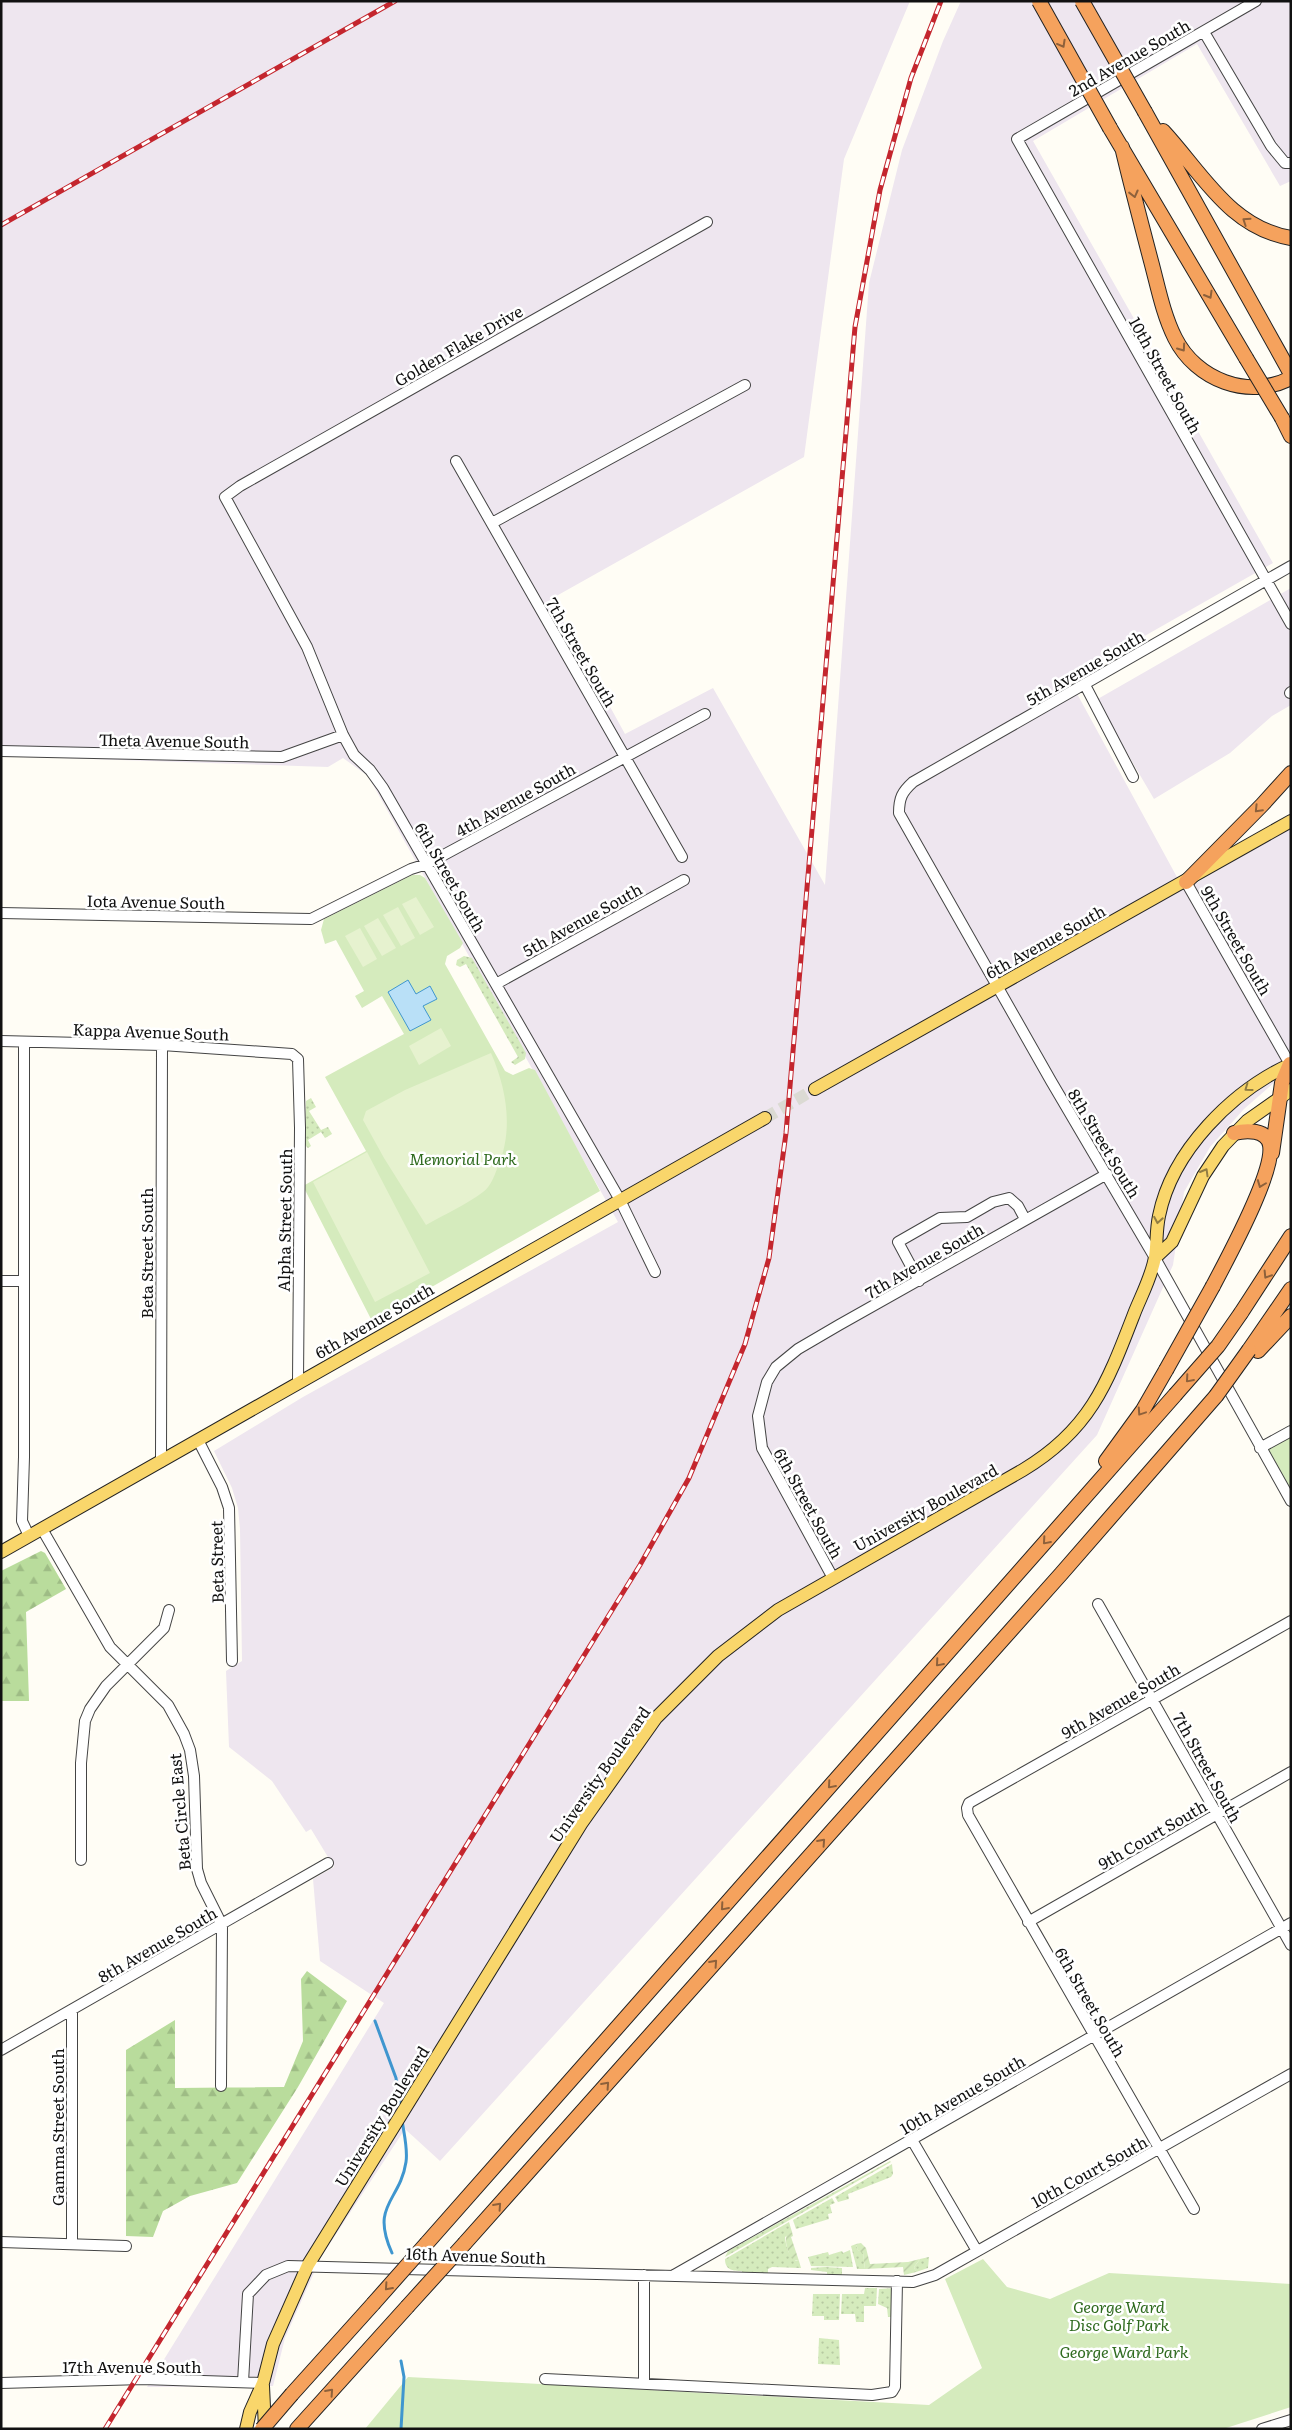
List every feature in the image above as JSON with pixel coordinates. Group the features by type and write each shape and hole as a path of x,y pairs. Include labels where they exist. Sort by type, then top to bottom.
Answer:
{"highway":[{"path":"1039,1 1110,128 1291,436"},
{"path":"1082,1 1291,374"},
{"path":"1145,112 1236,215 1256,228 1291,238"},
{"path":"1122,146 1163,309 1175,338 1192,362 1214,378 1238,387 1269,387 1291,378"},
{"path":"1186,882 1291,773"},
{"path":"1061,1524 1142,1410 1213,1286 1246,1222 1271,1158 1285,1093 1282,1083 1290,1064"},
{"path":"1234,1133 1254,1131 1264,1135 1270,1143 1271,1158"},
{"path":"263,2429 1218,1346 1291,1236"},
{"path":"297,2429 1216,1396 1251,1353 1291,1289"},
{"path":"1251,1353 1291,1316"}],"main road":[{"name":"6th Avenue South","path":"815,1089 996,986 1186,882 1291,821"},
{"name":"University Boulevard","path":"263,2383 273,2344 308,2265 581,1824 656,1718 718,1656 778,1610 1023,1470 1047,1455 1066,1438 1090,1410 1108,1379 1155,1258 1159,1214 1172,1182 1188,1151 1209,1124 1234,1098 1263,1078 1290,1064"},
{"name":"University Boulevard","path":"1155,1258 1172,1242 1203,1176 1234,1133 1285,1093"},
{"name":"6th Avenue South","path":"1,1552 765,1118"},
{"path":"246,2429 250,2412 263,2383"},
{"path":"263,2383 263,2429"}],"street":[{"name":"2nd Avenue South","path":"1017,139 1256,1"},
{"path":"1204,32 1271,146 1285,162 1291,163"},
{"name":"10th Street South","path":"1017,139 1291,624"},
{"name":"Golden Flake Drive","path":"226,497 240,486 707,222"},
{"path":"492,523 745,385"},
{"name":"7th Street South","path":"456,461 682,857"},
{"name":"6th Street South","path":"226,497 307,647 343,735 354,755 370,770 383,788 620,1200 655,1272"},
{"name":"5th Avenue South","path":"899,800 903,791 913,782 1086,685 1291,566"},
{"path":"1086,685 1133,777"},
{"name":"4th Avenue South","path":"311,919 411,869 427,864 624,756 705,714"},
{"name":"Theta Avenue South","path":"1,751 282,757 343,735"},
{"name":"8th Street South","path":"899,800 899,813 996,986 1155,1258 1291,1501"},
{"name":"5th Avenue South","path":"496,984 684,880"},
{"name":"9th Street South","path":"1186,882 1290,1064"},
{"name":"Iota Avenue South","path":"1,913 311,919"},
{"name":"Kappa Avenue South","path":"1,1041 162,1046 292,1054 298,1060"},
{"path":"24,1042 22,1521 29,1536"},
{"name":"Beta Street South","path":"161,1462 162,1046"},
{"name":"Alpha Street South","path":"298,1060 300,1128 298,1382"},
{"name":"7th Avenue South","path":"767,1382 776,1367 798,1349 1107,1174"},
{"path":"919,1281 898,1242 931,1222 940,1218 967,1217 993,1202 1009,1198 1018,1206 1025,1219"},
{"path":"1,1281 24,1281"},
{"name":"6th Street South","path":"767,1382 758,1416 762,1448 833,1578"},
{"path":"1260,1448 1291,1431"},
{"name":"Beta Street","path":"198,1440 222,1487 230,1508 232,1661"},
{"name":"Beta Circle East","path":"42,1529 102,1634 126,1664 168,1705 184,1734 194,1776 197,1870 201,1884 222,1925"},
{"name":"7th Street South","path":"1098,1604 1217,1814 1286,1926 1291,1945"},
{"path":"82,1860 81,1763 85,1721 90,1709 106,1686 164,1628 169,1610"},
{"name":"9th Avenue South","path":"967,1808 969,1803 1291,1621"},
{"name":"9th Court South","path":"1028,1922 1291,1772"},
{"name":"6th Street South","path":"967,1808 968,1815 1028,1922 1194,2209"},
{"name":"8th Avenue South","path":"1,2050 328,1863"},
{"path":"221,2086 222,1925"},
{"name":"10th Avenue South","path":"673,2276 1286,1926"},
{"name":"Gamma Street South","path":"72,2010 72,2244"},
{"name":"10th Court South","path":"897,2281 914,2282 935,2275 1291,2074"},
{"path":"912,2140 977,2251"},
{"path":"1,2242 126,2246"},
{"name":"16th Avenue South","path":"243,2382 248,2294 266,2276 288,2266 308,2265 644,2275"},
{"path":"545,2379 872,2395 892,2392 895,2386 897,2281 644,2275 644,2383"},
{"name":"17th Avenue South","path":"1,2383 144,2379 263,2383"},
{"path":"1262,2429 1291,2420"}],"shaded area":[{"path":"1,1 910,1 844,159 804,457 551,599 625,734 713,688 825,885 869,283 902,150 943,41 961,1 1291,1 1291,181 1280,186 1197,44 1033,141 1273,563 1069,679 1184,890 1291,828 1291,1068 1244,1109 1210,1147 1184,1192 1173,1265 1097,1435 440,2161 405,2129 321,2257 285,2338 273,2386 147,2387 384,2003 320,1961 313,1879 334,1867 311,1829 306,1832 272,1781 229,1747 226,1671 242,1661 240,1529 238,1508 232,1488 214,1451 303,1397 618,1222 368,776 343,758 328,767 1,756"},
{"path":"1291,588 1291,705 1272,716 1230,753 1154,799 1096,700"}],"green space":[{"name":"Memorial Park","path":"412,875 420,875 425,878 463,943 460,948 447,956 445,964 505,1071 513,1075 529,1068 535,1070 600,1191 372,1321 303,1186 366,1151 325,1077 404,1034 382,996 362,1008 355,996 364,991 336,940 325,944 321,930 324,919"},
{"path":"416,897 434,927 420,935 402,904"},
{"path":"398,907 415,938 401,946 383,915"},
{"path":"378,918 396,948 382,956 364,926"},
{"path":"360,928 377,959 363,967 345,936"},
{"path":"464,956 472,958 526,1053 525,1059 515,1065 511,1062 518,1057 466,964 460,967 456,965 457,960"},
{"path":"441,1028 451,1046 419,1065 409,1046"},
{"path":"491,1053 501,1081 507,1125 502,1155 497,1169 490,1185 483,1192 426,1225 384,1158 363,1120 366,1111 405,1090"},
{"path":"311,1098 316,1107 309,1111 321,1130 328,1127 332,1134 325,1138 321,1132 308,1140 311,1146 308,1148 305,1145 306,1101"},
{"path":"367,1152 430,1273 375,1302 313,1182"},
{"path":"1291,1431 1291,1501 1260,1448"},
{"path":"41,1551 45,1553 66,1589 26,1612 29,1701 1,1701 1,1571"},
{"path":"307,1971 347,2001 298,2087 237,2183 190,2196 163,2211 153,2237 126,2236 126,2050 175,2020 175,2088 284,2087 303,2041 301,1979"},
{"path":"891,2162 725,2257 728,2251"},
{"path":"892,2164 893,2174 891,2177 848,2194 849,2199 838,2202 835,2197"},
{"path":"832,2198 835,2203 830,2205 832,2213 828,2214 829,2219 796,2229 793,2220"},
{"path":"789,2222 792,2232 785,2237 787,2247 793,2259 799,2261 801,2268 772,2267 768,2269 768,2273 742,2273 742,2271 733,2270 726,2266 725,2259"},
{"path":"792,2232 793,2236 791,2237 799,2261 793,2260 787,2247 787,2234"},
{"path":"861,2243 866,2248 870,2264 908,2262 920,2259 914,2267 916,2272 904,2275 903,2267 865,2269 863,2253 858,2250 856,2244"},
{"path":"856,2244 858,2250 863,2252 865,2269 857,2269 851,2246"},
{"path":"850,2250 853,2267 811,2266 808,2257 828,2252 829,2255 842,2251 843,2253"},
{"path":"929,2257 928,2268 916,2272 914,2267 920,2259"},
{"name":"George Ward Park","path":"983,2259 1007,2287 1050,2299 1109,2273 1291,2284 1291,2407 1223,2429 365,2429 408,2377 929,2405 982,2368 945,2279"},
{"path":"811,2268 842,2268 842,2276 827,2276 827,2272 811,2270"},
{"path":"865,2288 877,2288 876,2306 864,2306 864,2322 856,2322 855,2314 841,2314 842,2294 864,2294"},
{"path":"894,2288 894,2317 888,2317 887,2308 878,2304 879,2289"},
{"path":"813,2294 840,2294 839,2320 824,2320 824,2316 812,2316"},
{"path":"819,2338 839,2340 840,2365 818,2364"}],"water":[{"path":"408,980 416,994 430,986 437,999 423,1006 431,1020 410,1031 388,992"}],"waterway":[{"path":"375,2021 396,2078 400,2107"},
{"path":"392,2253 386,2237 384,2224 388,2204 403,2175 406,2162 402,2120"},
{"path":"401,2361 404,2377 401,2429"}],"tunnel":[{"path":"765,1118 815,1089"}],"railway":[{"path":"1,225 395,1"},
{"path":"105,2429 640,1565 689,1478 745,1344 769,1258 786,1133 855,327 880,190 911,78 941,1"}],"park label":[{"name":"George Ward Disc Golf Park","path":"1119,2315"}]}
